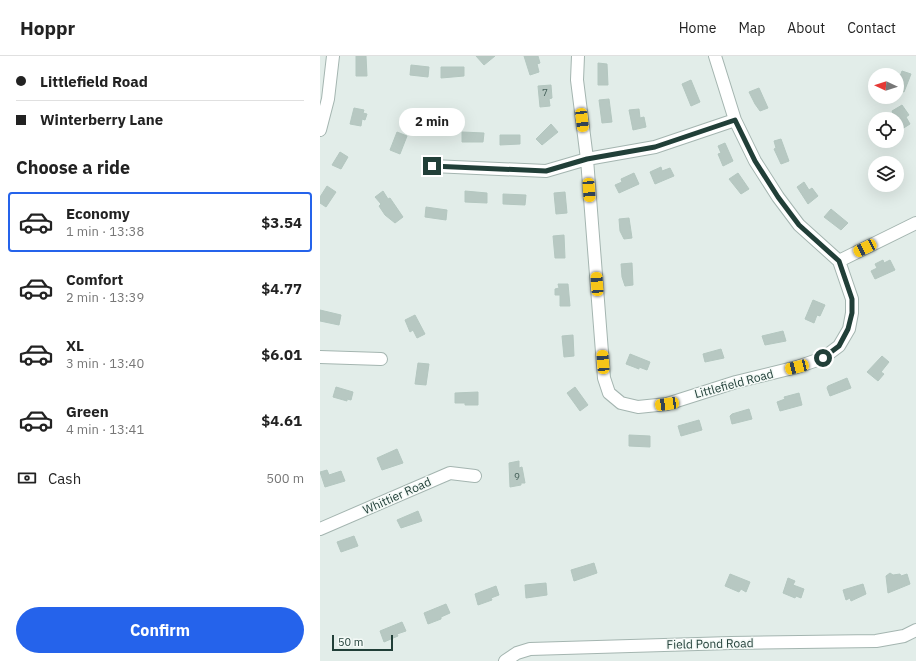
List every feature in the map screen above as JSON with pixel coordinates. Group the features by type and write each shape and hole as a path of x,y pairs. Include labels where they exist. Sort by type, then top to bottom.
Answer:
{"street":[{"path":"320,130 328,99 333,56"},
{"name":"Littlefield Road","path":"578,56 577,80 587,159 604,378 609,393 621,403 638,407 667,404 736,382 797,367 823,358 839,346 848,329 852,313 852,299 839,261 799,225 755,161 735,120 715,56"},
{"path":"432,166 546,171 587,159 655,147 735,120"},
{"path":"839,261 916,223"},
{"path":"320,356 381,359"},
{"name":"Whittier Road","path":"320,529 450,473 475,476"},
{"name":"Field Pond Road","path":"505,661 516,653 530,649 731,643 876,641 904,636 916,630"}],"building":[{"path":"356,56 366,56 367,76 356,76"},
{"path":"476,56 495,56 484,65"},
{"path":"524,56 538,56 540,63 537,64 539,72 530,75"},
{"path":"598,63 607,64 608,85 598,85"},
{"path":"411,65 429,67 428,77 410,75"},
{"path":"441,67 464,67 464,76 441,78"},
{"path":"904,72 911,74 904,92"},
{"path":"691,80 700,102 691,106 682,84"},
{"path":"551,85 552,98 549,99 550,106 540,107 538,86"},
{"path":"759,88 768,108 760,111 749,92"},
{"path":"609,99 612,122 602,123 599,100"},
{"path":"902,105 909,115 906,117 910,124 904,128 904,112 892,111"},
{"path":"354,108 364,110 363,113 367,114 365,120 362,119 361,126 350,124"},
{"path":"639,109 640,118 644,117 646,127 633,130 629,110"},
{"path":"441,111 442,120 419,125 418,114"},
{"path":"551,124 558,132 542,145 536,139"},
{"path":"397,132 407,136 400,154 390,150"},
{"path":"462,132 484,133 483,142 462,142"},
{"path":"500,135 520,135 520,144 500,145"},
{"path":"781,139 789,161 781,164 774,149 776,148 774,141"},
{"path":"725,143 733,161 723,166 718,154 721,153 718,146"},
{"path":"340,152 348,157 341,169 332,165"},
{"path":"661,167 662,171 670,168 674,176 655,184 650,172"},
{"path":"634,173 639,184 619,193 615,185 622,182 621,179"},
{"path":"738,173 749,189 741,194 729,179"},
{"path":"804,182 809,190 812,188 818,196 808,204 797,187"},
{"path":"327,186 336,192 326,207 320,203 320,197"},
{"path":"383,191 388,199 390,198 403,217 395,223 385,215 379,206 381,204 375,197"},
{"path":"465,191 487,193 487,203 465,202"},
{"path":"565,192 567,213 556,214 554,193"},
{"path":"503,194 526,195 525,205 503,204"},
{"path":"426,207 447,210 446,220 425,217"},
{"path":"831,209 848,223 841,230 824,217"},
{"path":"629,218 632,238 624,239 620,231 619,219"},
{"path":"564,235 565,258 555,258 553,236"},
{"path":"883,260 884,263 890,260 895,270 875,279 871,271 877,268 875,264"},
{"path":"632,263 633,285 625,286 622,277 621,264"},
{"path":"558,284 568,284 570,306 560,306 560,295 555,295 555,289 559,288"},
{"path":"813,300 825,305 820,316 817,315 814,323 805,319"},
{"path":"320,310 341,315 339,325 320,321"},
{"path":"415,315 425,334 417,338 413,330 410,332 405,320"},
{"path":"783,331 786,341 765,345 762,336"},
{"path":"573,335 574,356 564,357 562,336"},
{"path":"721,349 724,358 705,362 703,354"},
{"path":"630,354 650,362 647,370 639,367 639,369 626,364"},
{"path":"882,356 889,362 881,372 884,374 878,381 867,372"},
{"path":"418,363 429,364 426,385 415,384"},
{"path":"847,378 851,388 830,396 827,388 828,386"},
{"path":"336,387 353,392 351,400 347,399 347,401 333,397"},
{"path":"575,387 588,405 580,411 567,393"},
{"path":"478,392 478,405 455,403 455,393"},
{"path":"799,393 802,405 780,411 777,402 785,399 784,397"},
{"path":"749,409 752,419 732,424 730,416 732,414"},
{"path":"699,420 702,430 681,436 678,426"},
{"path":"629,435 650,436 650,447 629,446"},
{"path":"397,449 403,463 382,470 377,458"},
{"path":"519,461 519,468 522,467 525,483 510,487 509,463"},
{"path":"327,470 329,475 341,471 345,481 325,487 320,472"},
{"path":"418,511 422,521 401,528 397,520"},
{"path":"354,536 358,546 341,552 337,542"},
{"path":"594,563 597,573 574,581 571,570"},
{"path":"890,573 893,575 900,574 901,576 907,574 910,584 888,593 886,576"},
{"path":"730,574 750,582 746,592 741,589 739,592 725,586"},
{"path":"788,578 795,581 793,585 804,589 801,598 796,596 795,598 783,593"},
{"path":"546,583 547,595 526,598 525,585"},
{"path":"863,584 866,594 851,601 850,598 846,600 843,590"},
{"path":"496,586 499,595 491,598 492,600 478,605 475,594"},
{"path":"446,604 450,613 441,617 441,619 428,624 424,613"},
{"path":"402,622 406,631 397,634 398,636 384,642 380,631"}],"route":[{"path":"432,166 546,171 587,159 655,147 735,120 755,161 778,197 799,225 839,261 852,299 852,313 848,329 839,346 823,358"}]}
